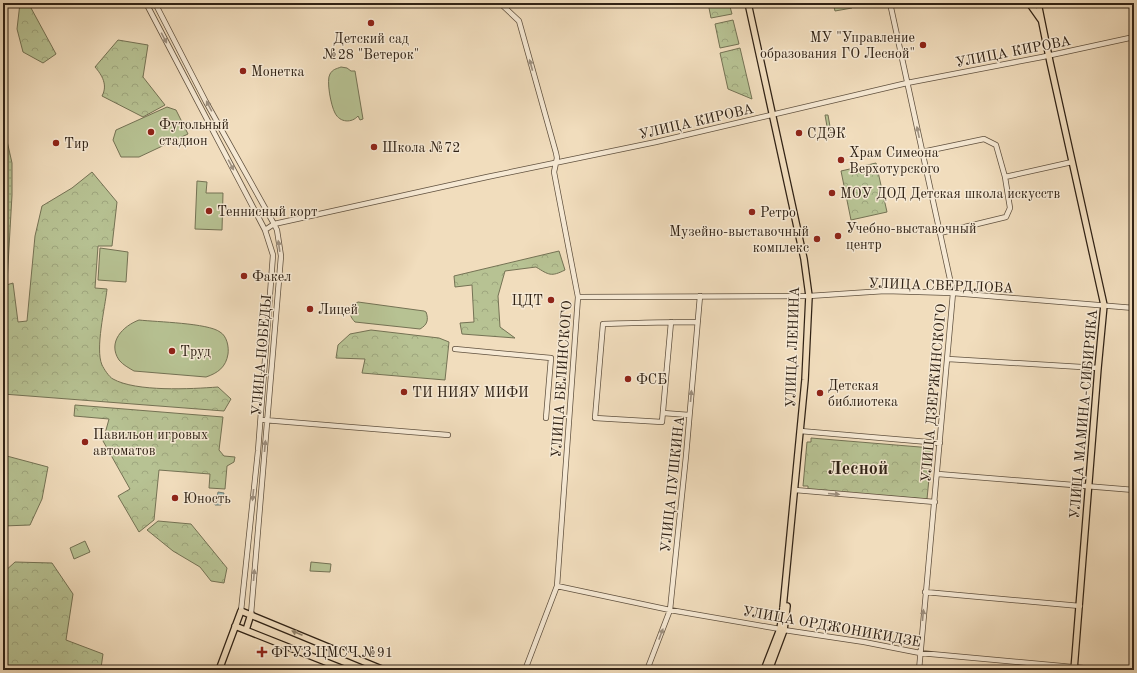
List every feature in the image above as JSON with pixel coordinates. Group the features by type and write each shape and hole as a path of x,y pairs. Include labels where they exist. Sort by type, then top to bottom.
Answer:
{"main road":[{"name":"УЛИЦА ЛЕНИНА","path":"748,3 804,259 810,296 802,431 782,629 764,670"},
{"path":"751,3 773,115"},
{"name":"УЛИЦА МАМИНА-СИБИРЯКА","path":"1029,3 1030,7 1042,22"},
{"name":"УЛИЦА МАМИНА-СИБИРЯКА","path":"1038,3 1104,306 1074,669"},
{"path":"241,611 251,614 373,668 384,670"},
{"name":"УЛИЦА ПОБЕДЫ","path":"218,670 241,611"},
{"name":"УЛИЦА ПОБЕДЫ","path":"246,630 251,614"},
{"path":"235,626 346,670"},
{"path":"769,670 782,629"}],"street":[{"name":"УЛИЦА ПОБЕДЫ","path":"146,3 265,230 273,256 260,419 241,611"},
{"name":"УЛИЦА ПОБЕДЫ","path":"155,3 212,112 277,230 281,256 251,614"},
{"name":"УЛИЦА БЕЛИНСКОГО","path":"500,3 519,21 556,153 554,172 578,297 557,586 525,670"},
{"name":"УЛИЦА ДЗЕРЖИНСКОГО","path":"890,3 953,294 938,474 925,592 919,670"},
{"name":"УЛИЦА КИРОВА","path":"265,230 274,224 487,176 556,163 773,115 907,83 1134,37"},
{"path":"922,152 984,139 996,145 1005,177 1010,208 1006,217 940,233"},
{"path":"1005,177 1072,162"},
{"name":"УЛИЦА СВЕРДЛОВА","path":"578,297 810,296 885,291 953,294 1134,308"},
{"name":"УЛИЦА ПУШКИНА","path":"647,670 670,610 700,296"},
{"path":"671,322 662,422 595,418 603,324 671,322 697,322"},
{"path":"455,349 551,358 546,418"},
{"path":"948,359 1098,368"},
{"path":"663,413 689,414"},
{"path":"260,419 448,435"},
{"path":"802,431 940,443"},
{"path":"938,474 1134,490"},
{"path":"796,490 935,502"},
{"name":"УЛИЦА ОРДЖОНИКИДЗЕ","path":"557,586 670,610 864,642 920,653 1074,669 1105,670"},
{"path":"925,592 1080,606"}],"green space":[{"path":"20,3 39,3 31,8 56,54 43,63 23,52 17,29"},
{"path":"708,3 729,3 732,14 711,18"},
{"path":"833,3 851,3 852,8 835,11"},
{"path":"733,20 739,44 720,48 715,24"},
{"path":"118,40 148,45 143,77 165,105 143,117 102,96 104,92 104,84 100,73 95,67"},
{"path":"740,48 752,99 728,89 720,53"},
{"path":"341,67 355,71 363,119 360,120 358,116 353,120 346,121 340,119 333,110 329,77 332,71"},
{"name":"Футольный стадион","path":"167,107 176,110 188,134 139,157 121,157 113,140 116,130"},
{"path":"825,115 828,115 832,138 829,138"},
{"path":"3,123 12,163 12,195 7,283 3,283"},
{"path":"876,163 887,212 851,220 841,171"},
{"path":"92,172 117,202 112,246 98,246 95,288 107,289 100,339 100,358 103,367 108,375 113,379 135,386 164,389 218,387 231,399 224,411 3,394 3,286 13,283 18,322 27,321 35,236 42,206 72,188"},
{"name":"Теннисный корт","path":"197,181 207,182 206,193 223,193 222,230 195,229"},
{"path":"100,248 128,252 126,282 98,280"},
{"path":"559,251 565,270 560,272 550,274 536,267 505,271 498,296 500,327 515,338 462,334 460,323 474,322 472,285 455,287 454,276"},
{"path":"358,302 424,311 427,315 427,322 420,329 355,322 351,317 350,311 352,306"},
{"name":"Труд","path":"139,320 182,323 214,329 220,332 226,339 228,345 227,359 221,369 206,377 134,371 119,360 115,347 118,336 122,331 127,326"},
{"path":"371,330 439,338 449,342 445,380 362,373 365,359 336,358 338,345 350,334"},
{"path":"75,405 223,417 219,450 224,456 235,457 234,462 227,466 225,489 209,488 210,474 159,470 154,520 139,532 118,496 130,489 103,441 109,419 74,416"},
{"path":"811,438 932,448 927,499 808,490 808,486 803,486 807,442 811,442"},
{"path":"3,455 48,467 42,499 30,525 3,526"},
{"path":"158,521 191,524 227,568 224,583 211,581 200,567 173,551 147,530"},
{"path":"85,541 90,552 74,559 70,548"},
{"path":"15,562 52,563 73,594 66,640 103,654 101,668 95,670 3,670 3,573"},
{"path":"311,562 331,564 330,572 310,571"}],"water":[{"path":"218,492 224,493 221,505 215,505 215,498 217,498"}],"place":[{"name":"Детский сад №28 \"Ветерок\"","path":"371,23"},
{"name":"МУ \"Управление образования ГО Лесной\"","path":"923,45"},
{"name":"Монетка","path":"243,71"},
{"name":"Футольный стадион","path":"151,132"},
{"name":"СДЭК","path":"799,133"},
{"name":"Тир","path":"56,143"},
{"name":"Школа №72","path":"374,147"},
{"name":"Храм Симеона Верхотурского","path":"841,160"},
{"name":"МОУ ДОД Детская школа искусств","path":"832,193"},
{"name":"Теннисный корт","path":"209,211"},
{"name":"Ретро","path":"752,212"},
{"name":"Учебно-выставочный центр","path":"838,236"},
{"name":"Музейно-выставочный комплекс","path":"817,239"},
{"name":"Факел","path":"244,276"},
{"name":"ЦДТ","path":"551,300"},
{"name":"Лицей","path":"310,309"},
{"name":"Труд","path":"172,351"},
{"name":"ФСБ","path":"628,379"},
{"name":"ТИ НИЯУ МИФИ","path":"404,392"},
{"name":"Детская библиотека","path":"820,393"},
{"name":"Павильон игровых автоматов","path":"85,442"},
{"name":"Юность","path":"175,498"},
{"name":"ФГУЗ ЦМСЧ №91","path":"262,652"}],"district":[{"name":"Лесной","path":"858,468"}]}
